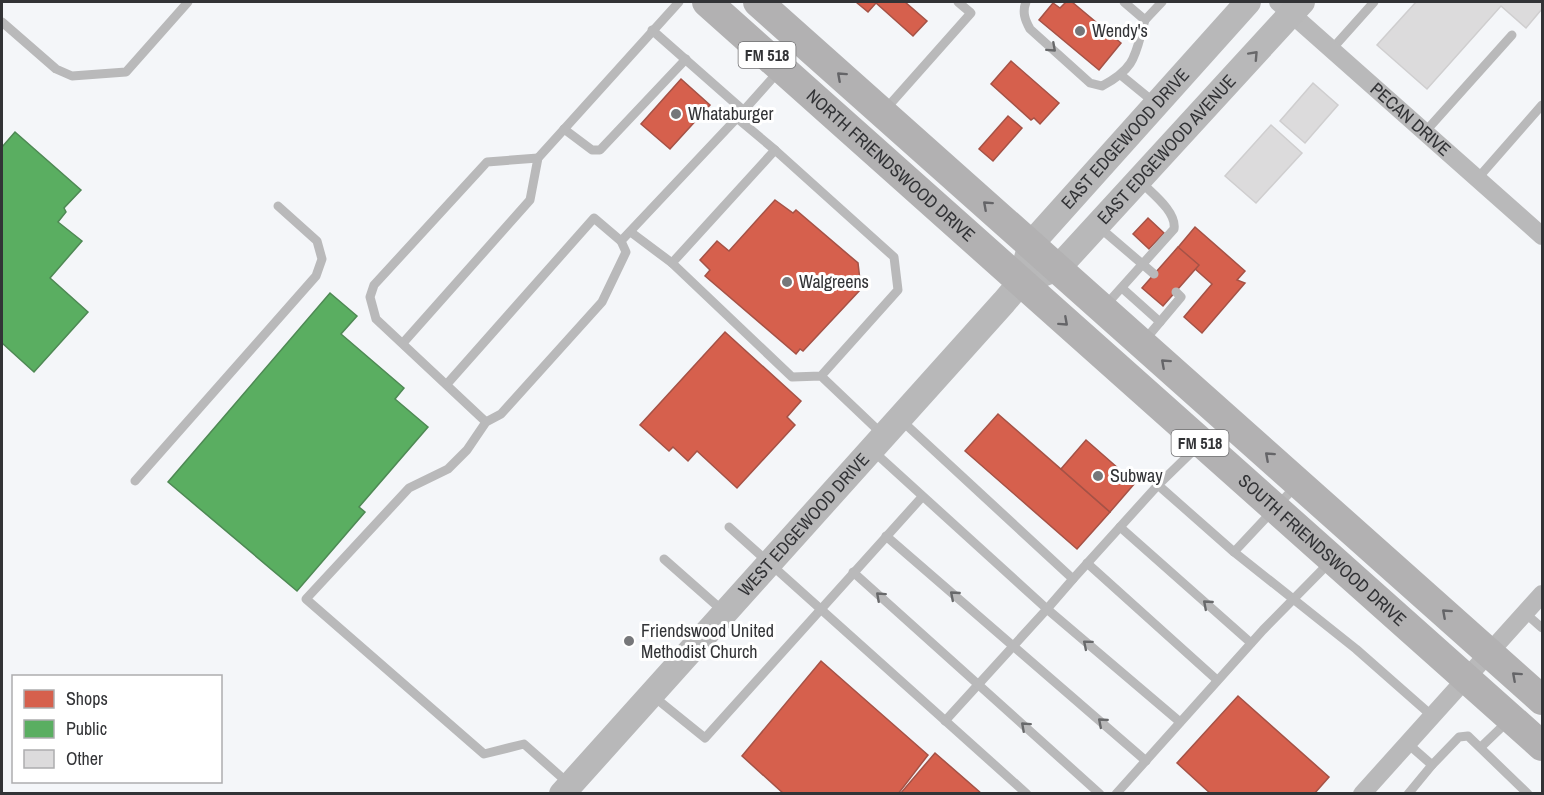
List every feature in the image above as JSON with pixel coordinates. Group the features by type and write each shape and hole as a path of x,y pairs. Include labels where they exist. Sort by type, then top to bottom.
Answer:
{"main road":[{"name":"NORTH FRIENDSWOOD DRIVE","path":"707,2 1020,283"},
{"name":"NORTH FRIENDSWOOD DRIVE","path":"758,2 1031,244"},
{"name":"EAST EDGEWOOD DRIVE","path":"1020,283 1031,244 1248,2"},
{"name":"EAST EDGEWOOD AVENUE","path":"1020,283 1058,268 1139,180 1291,6"},
{"name":"SOUTH FRIENDSWOOD DRIVE","path":"1031,244 1058,268 1113,298 1151,332 1299,483 1542,700"},
{"name":"WEST EDGEWOOD DRIVE","path":"566,789 1020,283"},
{"name":"SOUTH FRIENDSWOOD DRIVE","path":"1020,283 1542,746"}],"street":[{"name":"PECAN DRIVE","path":"1291,6 1332,49 1542,236"},
{"path":"1362,794 1542,594"}],"lane":[{"path":"2,22 56,69 72,76 126,72 188,2"},
{"path":"403,343 530,200 538,158 679,2"},
{"path":"882,112 971,13 958,2"},
{"path":"1026,2 1024,20 1030,29 1090,83 1102,86 1122,76 1137,53 1145,20 1162,2"},
{"path":"1124,2 1145,20"},
{"path":"1332,49 1374,2"},
{"path":"652,30 686,59 775,150 894,257 898,290 821,376"},
{"path":"1425,132 1512,34"},
{"path":"564,129 592,150 600,150 686,59"},
{"path":"621,241 632,233 782,68"},
{"path":"1122,76 1156,103"},
{"path":"1478,178 1542,105"},
{"path":"672,263 775,150"},
{"path":"486,422 376,319 370,297 374,285 487,162 538,158"},
{"path":"1113,298 1171,235 1175,224 1168,211 1139,180"},
{"path":"135,481 316,276 322,259 317,241 278,206"},
{"path":"447,384 594,218 621,241 626,252 602,302 501,414 486,422 455,463 409,488 306,599 484,754 524,744 566,789"},
{"path":"1097,225 1154,274"},
{"path":"632,233 672,263 792,377 821,376 885,434 1073,579"},
{"path":"1151,332 1181,297 1176,292"},
{"path":"885,434 922,497 1047,609 1180,722"},
{"path":"945,721 1158,485 1201,444"},
{"path":"1234,552 1299,483"},
{"path":"1158,485 1234,552 1356,649 1431,715"},
{"path":"650,694 705,738 922,497"},
{"path":"729,527 1027,794"},
{"path":"1120,527 1251,643"},
{"path":"886,536 1146,760"},
{"path":"664,559 724,611"},
{"path":"1116,794 1251,643 1332,560"},
{"path":"1087,563 1217,680"},
{"path":"853,572 1100,794"},
{"path":"1525,613 1542,628"},
{"path":"1481,747 1511,718"},
{"path":"1408,794 1459,737 1468,736 1528,794"},
{"path":"1407,742 1432,765"}],"building: Shops":[{"path":"856,2 905,2 927,21 913,36 876,3 868,12"},
{"name":"Wendy's","path":"1066,2 1072,2 1121,43 1099,70 1039,20 1053,3 1060,8"},
{"path":"1011,61 1059,103 1040,124 1034,118 1031,120 991,84"},
{"name":"Whataburger","path":"681,79 710,105 670,149 641,124"},
{"path":"1008,116 1022,128 993,161 979,149"},
{"name":"Walgreens","path":"775,200 793,213 796,210 858,263 861,289 803,351 800,349 796,354 705,276 710,270 700,260 717,241 729,251"},
{"path":"1148,218 1164,233 1149,249 1133,234"},
{"path":"1195,227 1245,271 1237,280 1245,283 1202,333 1184,317 1212,284 1175,251"},
{"path":"1178,247 1199,265 1163,306 1142,288"},
{"path":"725,332 801,401 787,417 795,425 737,488 697,451 688,461 673,447 669,451 640,425"},
{"path":"998,414 1110,512 1077,549 965,451"},
{"name":"Subway","path":"1086,440 1135,483 1110,512 1061,469"},
{"path":"821,661 928,755 898,794 784,794 742,756"},
{"path":"1238,696 1329,777 1314,794 1211,794 1177,763"},
{"path":"935,753 982,794 900,794"}],"building: Public":[{"path":"15,132 81,190 64,208 66,212 58,222 82,241 50,278 88,312 34,372 2,343 2,147"},
{"path":"330,293 357,316 341,334 404,388 395,399 428,427 359,507 365,512 297,591 168,482"}],"building: Other":[{"path":"1416,2 1542,2 1542,9 1526,28 1501,6 1427,89 1377,45"},
{"path":"1313,83 1338,105 1305,143 1280,121"},
{"path":"1271,125 1302,153 1256,203 1225,176"}],"place":[{"name":"Wendy's","path":"1080,31"},
{"name":"Whataburger","path":"676,114"},
{"name":"Walgreens","path":"787,282"},
{"name":"Subway","path":"1098,476"},
{"name":"Friendswood United Methodist Church","path":"629,641"}]}
